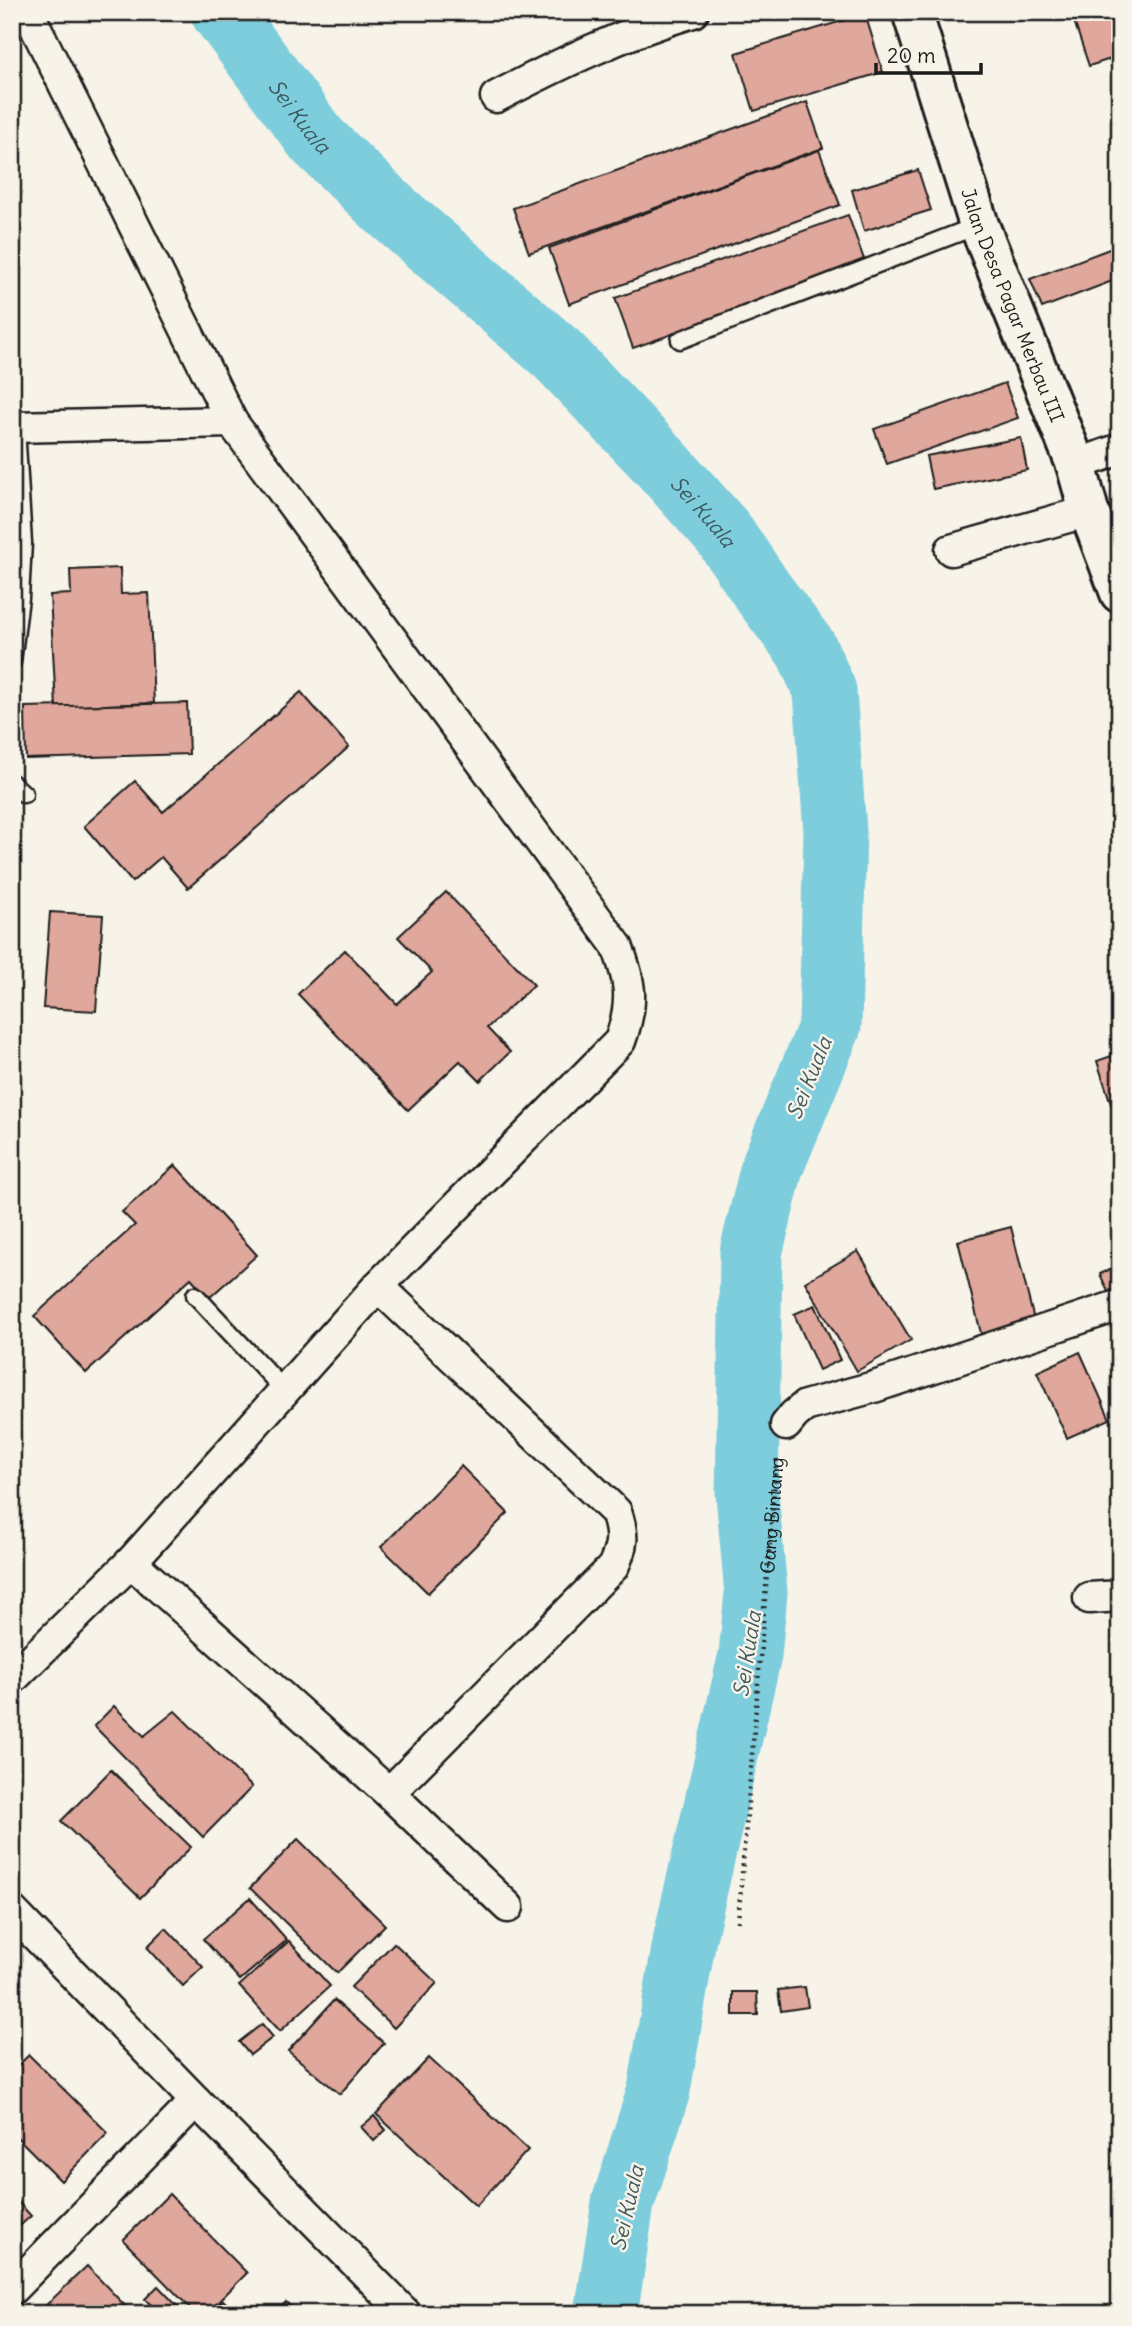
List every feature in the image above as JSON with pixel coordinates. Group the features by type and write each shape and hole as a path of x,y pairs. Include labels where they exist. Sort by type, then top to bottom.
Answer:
{"street":[{"path":"12,1679 131,1562 378,1286 621,1041 629,1016 629,977 617,946 232,422 28,12"},
{"path":"496,97 615,39 693,12"},
{"name":"Jalan Desa Pagar Merbau III","path":"912,12 979,225 1076,465 1089,510 1120,593"},
{"path":"14,428 232,422"},
{"path":"1076,465 1120,449"},
{"path":"951,550 1089,510"},
{"path":"378,1286 616,1512 622,1530 621,1549 613,1567 389,1793"},
{"path":"786,1425 793,1415 805,1406 874,1387 1120,1305"},
{"path":"131,1562 389,1793 508,1907"},
{"path":"1089,1598 1120,1596"},
{"path":"12,1911 406,2314"},
{"path":"12,2289 196,2101"}],"lane":[{"path":"680,340 979,225"},
{"path":"12,662 23,543 14,428"},
{"path":"195,1294 284,1390"}],"path":[{"name":"Gang Bintang","path":"738,1922 776,1460 786,1425"}],"building":[{"path":"1071,12 1120,12 1120,56 1089,66"},
{"path":"865,14 883,72 754,111 736,53"},
{"path":"807,102 823,148 529,253 513,208"},
{"path":"819,150 840,205 569,304 549,248"},
{"path":"918,170 931,210 864,231 852,190"},
{"path":"848,215 866,265 633,348 615,298"},
{"path":"1120,245 1120,278 1042,308 1030,279"},
{"path":"1005,383 1018,418 887,464 874,429"},
{"path":"1021,438 1027,470 933,489 926,456"},
{"path":"120,568 121,594 149,593 154,703 56,707 50,595 71,594 70,570"},
{"path":"301,692 349,747 188,888 161,857 132,882 84,826 135,781 163,812"},
{"path":"187,703 189,754 26,759 25,707"},
{"path":"446,892 534,985 487,1028 510,1052 480,1081 460,1061 408,1110 298,994 345,950 397,1004 432,972 398,937"},
{"path":"50,912 103,915 96,1011 43,1008"},
{"path":"1120,1053 1120,1111 1114,1113 1097,1061"},
{"path":"175,1165 257,1255 209,1298 191,1278 86,1373 34,1316 135,1225 122,1212"},
{"path":"1011,1227 1035,1324 982,1337 958,1241"},
{"path":"858,1251 911,1340 857,1371 805,1282"},
{"path":"1120,1265 1120,1300 1113,1303 1100,1274"},
{"path":"815,1305 840,1360 819,1370 794,1314"},
{"path":"1080,1352 1110,1419 1067,1438 1037,1372"},
{"path":"461,1466 508,1513 428,1593 381,1547"},
{"path":"114,1706 144,1736 175,1711 252,1787 203,1837 94,1726"},
{"path":"111,1770 191,1847 140,1898 61,1821"},
{"path":"298,1839 385,1925 337,1973 250,1888"},
{"path":"250,1898 287,1940 240,1980 203,1939"},
{"path":"166,1928 203,1967 183,1986 147,1947"},
{"path":"289,1941 330,1986 280,2031 239,1986"},
{"path":"394,1943 437,1983 394,2028 351,1987"},
{"path":"805,1987 808,2007 781,2011 778,1990"},
{"path":"733,1992 757,1992 758,2015 733,2015"},
{"path":"334,2000 384,2043 340,2094 288,2051"},
{"path":"262,2024 273,2037 250,2055 239,2042"},
{"path":"29,2055 108,2133 61,2181 12,2132 12,2071"},
{"path":"429,2058 528,2150 476,2206 376,2114"},
{"path":"374,2116 386,2130 374,2141 361,2127"},
{"path":"169,2194 247,2273 206,2314 196,2314 123,2240"},
{"path":"12,2195 31,2216 12,2233"},
{"path":"87,2266 128,2309 122,2314 46,2314 42,2309"},
{"path":"158,2286 185,2314 160,2314 145,2299"},
{"path":"223,2300 235,2312 209,2314"},
{"path":"286,2302 298,2314 274,2314"}],"waterway":[{"name":"Sei Kuala","path":"222,12 317,140 389,209 557,354 724,534 806,649 825,691 835,832 830,1026 772,1167 751,1253 747,1494 756,1593 750,1655 685,1937 659,2090 623,2203 606,2314"}]}
